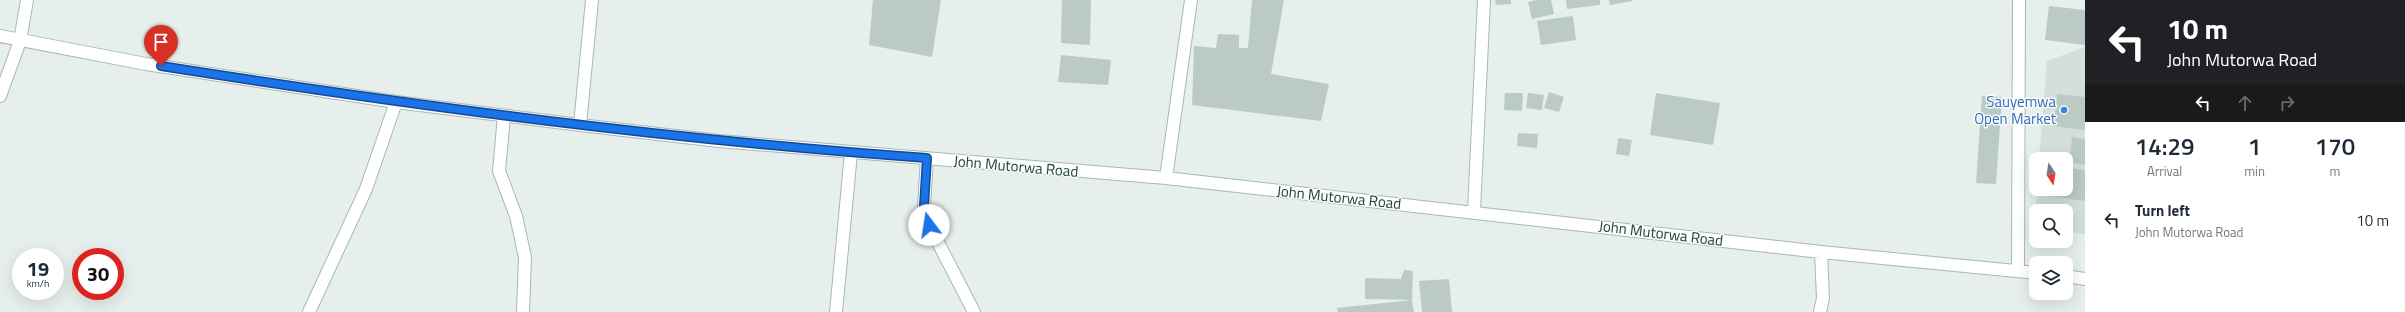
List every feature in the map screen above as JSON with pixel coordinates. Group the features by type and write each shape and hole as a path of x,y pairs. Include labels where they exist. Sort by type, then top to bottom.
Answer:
{"street":[{"path":"0,96 20,41 27,0"},
{"path":"580,125 592,0"},
{"path":"1166,178 1191,0"},
{"path":"1474,211 1484,0"},
{"path":"2018,271 2019,0"},
{"name":"John Mutorwa Road","path":"0,36 146,64 396,102 580,125 719,141 851,153 1166,178 1474,211 1821,252 2029,272"},
{"path":"309,312 366,189 396,102"},
{"path":"504,116 499,171 516,216 525,257 523,312"},
{"path":"836,312 851,153"},
{"path":"927,158 924,206 929,225 974,312"},
{"path":"1820,312 1823,298 1821,252"},
{"path":"2073,277 2085,278"}],"shaded area":[{"name":"Sauyemwa Open Market","path":"2085,47 2085,234 2073,232 2073,204 2036,204 2036,196 2073,196 2073,152 2040,152 2047,61"}],"building":[{"path":"873,0 941,0 932,57 869,45"},
{"path":"1062,0 1091,0 1090,45 1061,43"},
{"path":"1252,0 1284,0 1271,74 1329,84 1321,121 1192,105 1194,46 1216,48 1218,34 1239,35 1239,48 1248,48"},
{"path":"1495,0 1511,0 1511,4 1496,5"},
{"path":"1536,0 1551,0 1554,14 1532,19 1528,2"},
{"path":"1566,0 1600,0 1600,5 1567,9"},
{"path":"1609,0 1632,0 1632,1 1610,5"},
{"path":"2049,6 2085,10 2085,45 2045,40"},
{"path":"1573,16 1576,40 1541,45 1537,21"},
{"path":"1061,55 1111,60 1108,85 1058,82"},
{"path":"1549,92 1564,97 1559,112 1544,108"},
{"path":"1505,93 1523,93 1522,111 1504,110"},
{"path":"1528,93 1544,95 1542,110 1526,108"},
{"path":"1656,93 1720,103 1713,145 1650,135"},
{"path":"2057,94 2085,97 2085,130 2053,126"},
{"path":"1982,96 2002,97 1996,184 1976,183"},
{"path":"1518,133 1538,134 1537,148 1517,146"},
{"path":"2072,137 2085,139 2085,165 2073,163 2073,152 2070,152"},
{"path":"1618,138 1632,140 1629,156 1616,154"},
{"path":"2073,169 2085,170 2085,201 2050,196 2073,196"},
{"path":"1404,270 1413,271 1412,300 1365,299 1365,278 1401,279"},
{"path":"1449,279 1452,312 1422,312 1419,281"},
{"path":"1412,300 1414,312 1338,312 1337,308"}],"place":[{"name":"Sauyemwa Open Market","path":"2064,110"}],"route":[{"path":"161,66 396,102 580,125 719,141 851,153 927,158 924,206 929,225"}]}
